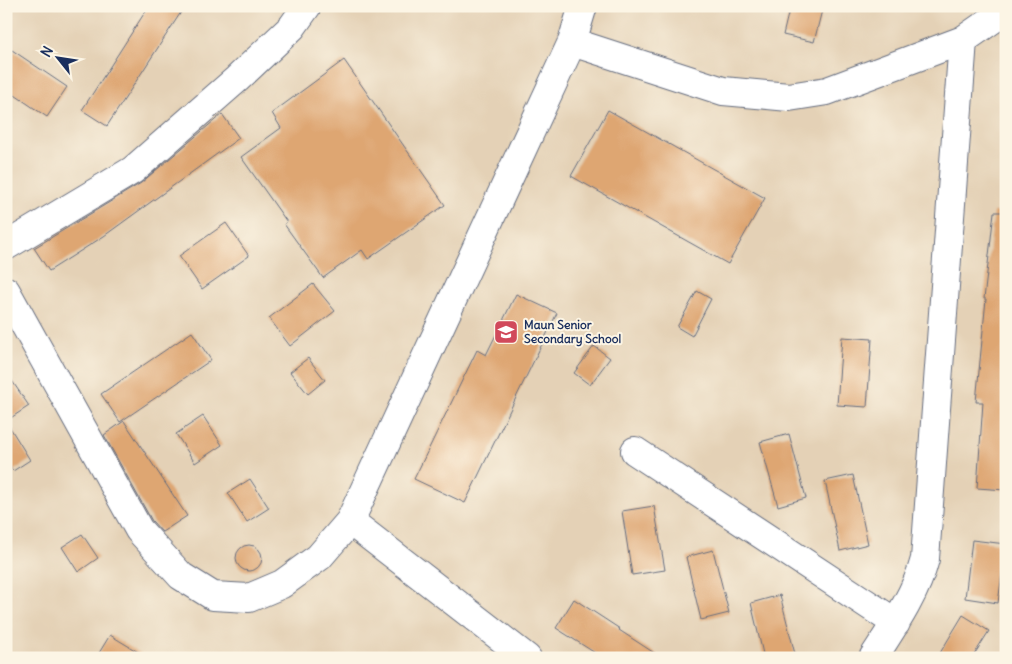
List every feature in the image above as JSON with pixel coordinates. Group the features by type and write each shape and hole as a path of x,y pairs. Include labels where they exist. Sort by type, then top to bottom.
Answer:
{"street":[{"path":"6,246 133,170 237,79 292,27 307,6"},
{"path":"6,291 139,530 180,576 213,596 249,598 282,584 320,558 350,521 572,42 583,6"},
{"path":"572,42 723,91 789,97 827,91 963,40 1006,10"},
{"path":"874,658 896,623 921,574 925,559 963,40"},
{"path":"635,451 896,623"},
{"path":"350,521 527,658"}],"shaded area":[{"name":"Maun Senior Secondary School","path":"6,6 1006,6 1006,658 6,658"}],"building":[{"path":"149,6 185,6 107,126 82,110"},
{"path":"790,6 823,6 814,42 783,35"},
{"path":"12,50 67,87 47,117 6,89 6,59"},
{"path":"344,60 445,205 368,259 362,250 323,278 284,224 287,222 241,157 281,128 272,113"},
{"path":"608,110 765,198 728,264 571,176"},
{"path":"222,114 239,138 104,236 49,271 34,248 141,183"},
{"path":"994,212 1006,212 1006,490 977,488 983,402 976,402 986,299 984,299"},
{"path":"226,223 249,256 202,289 179,256"},
{"path":"313,284 335,311 290,346 269,318"},
{"path":"697,291 711,299 692,336 677,327"},
{"path":"516,294 557,313 465,503 414,479 477,350 486,355"},
{"path":"192,332 211,360 120,422 101,394"},
{"path":"842,337 872,339 867,407 837,405"},
{"path":"594,346 610,358 590,385 574,373"},
{"path":"308,358 325,380 308,394 290,372"},
{"path":"6,372 29,406 6,421"},
{"path":"203,416 222,445 195,463 176,434"},
{"path":"6,421 30,460 13,471 6,460"},
{"path":"124,421 187,516 162,532 152,521 104,435"},
{"path":"789,434 806,498 778,506 760,442"},
{"path":"853,475 868,544 840,551 825,481"},
{"path":"250,479 269,508 247,522 228,493"},
{"path":"654,506 665,570 632,575 622,511"},
{"path":"82,534 98,558 78,572 62,547"},
{"path":"972,540 1006,544 998,603 965,598"},
{"path":"249,545 258,549 262,558 258,567 249,571 240,567 236,558 240,549"},
{"path":"713,550 729,613 701,620 686,557"},
{"path":"780,595 796,658 764,658 751,603"},
{"path":"574,599 662,658 603,658 556,628"},
{"path":"963,615 989,631 972,658 937,658"},
{"path":"110,635 148,658 96,658"}],"place":[{"name":"Maun Senior Secondary School","path":"506,332"}]}
